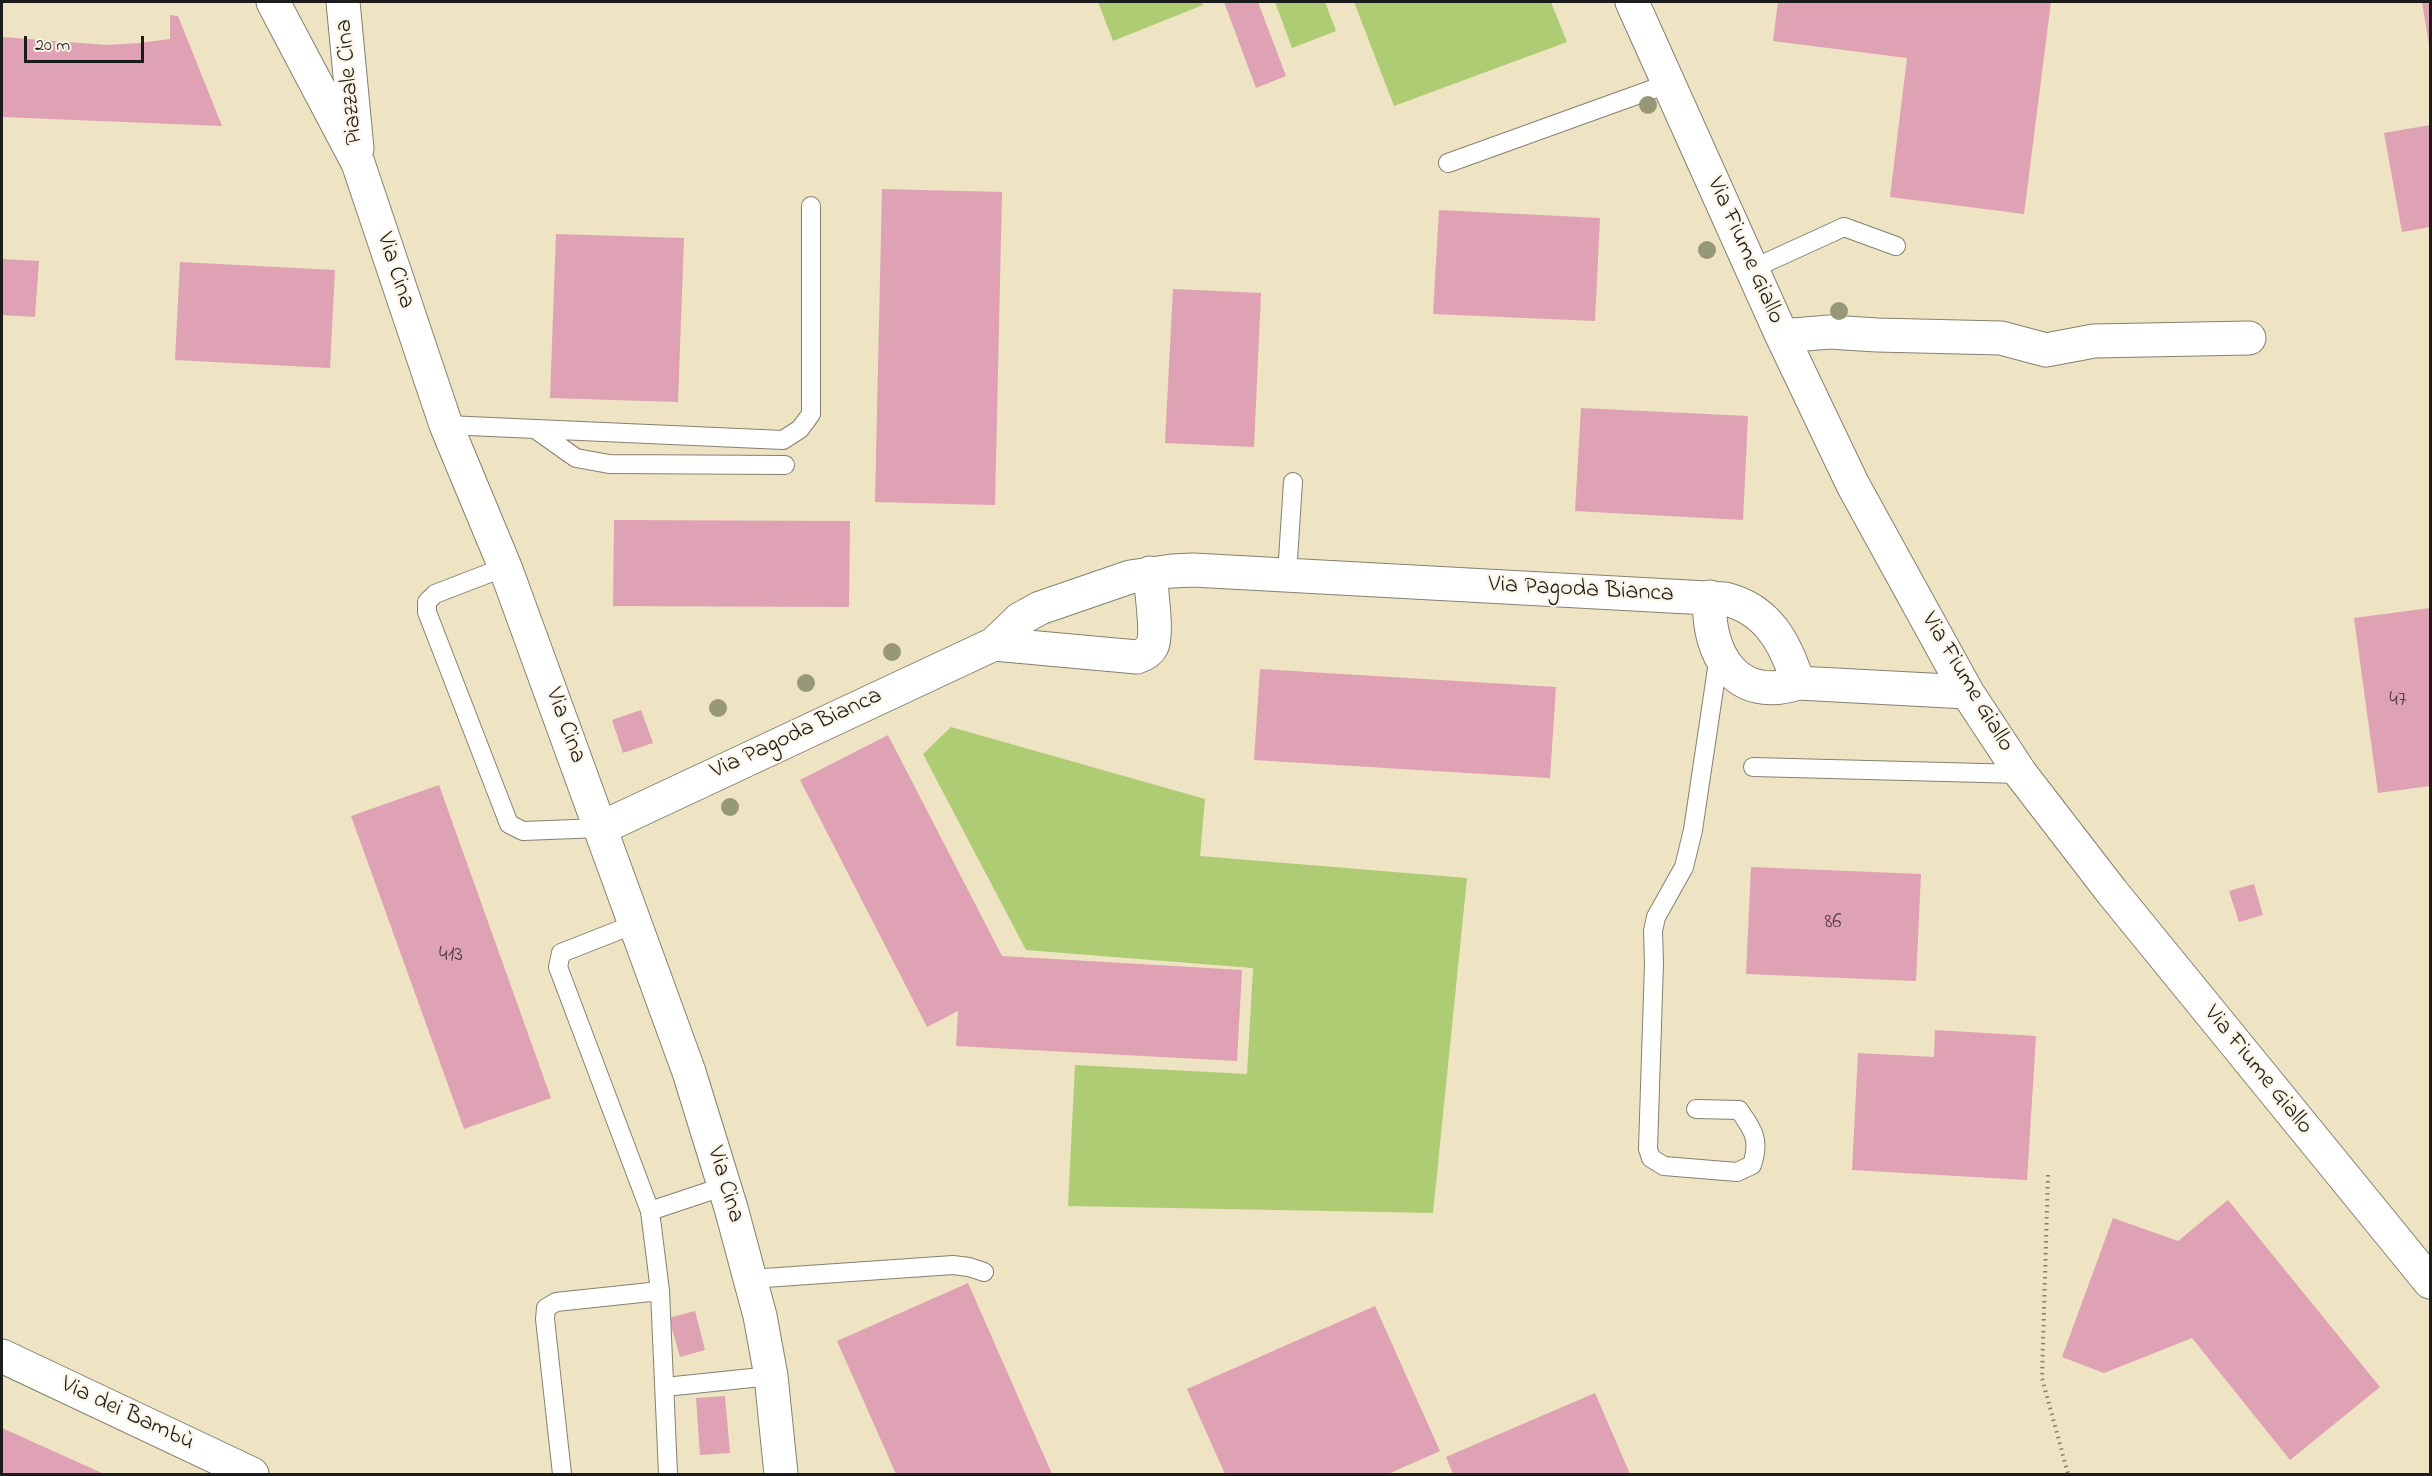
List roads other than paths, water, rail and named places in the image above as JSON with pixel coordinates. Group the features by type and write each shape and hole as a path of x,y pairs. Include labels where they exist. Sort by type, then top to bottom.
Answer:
{"street":[{"name":"Via Cina","path":"273,2 358,163 446,425 505,567 689,1072 725,1186 750,1278 771,1376 781,1474"},
{"name":"Piazzale Cina","path":"343,2 358,163"},
{"name":"Via Fiume Giallo","path":"1632,2 1782,336 1853,485 1967,692 2021,774 2185,984 2430,1282"},
{"path":"1782,336 1829,332 2001,338 2046,350 2094,341 2249,338"},
{"name":"Via Pagoda Bianca","path":"601,828 994,644 1020,620 1040,608 1111,582 1150,573 1193,570 1710,597 1739,602 1759,614 1775,632 1798,683"},
{"path":"994,644 1137,657 1144,654 1152,647 1155,636 1150,573"},
{"path":"1710,597 1710,624 1719,654 1728,669 1739,680 1757,687 1774,689 1798,683 1967,692"},
{"name":"Via dei Bambù","path":"2,1356 252,1474"}],"lane":[{"path":"1448,163 1670,83"},
{"path":"446,425 783,440 800,429 811,414 811,206"},
{"path":"1752,269 1844,227 1896,246"},
{"path":"535,429 576,458 609,464 785,465"},
{"path":"1287,575 1293,482"},
{"path":"505,567 435,594 428,602 427,612 509,824 523,831 601,828"},
{"path":"1696,1109 1739,1110 1755,1134 1756,1152 1752,1165 1737,1172 1664,1166 1651,1158 1648,1149 1653,931 1656,917 1684,867 1693,830 1719,654"},
{"path":"1753,767 2021,774"},
{"path":"634,924 561,953 558,967 650,1211 660,1291 668,1474"},
{"path":"650,1211 725,1186"},
{"path":"750,1278 954,1266 969,1267 984,1272"},
{"path":"562,1474 545,1319 546,1308 556,1302 660,1291"},
{"path":"665,1387 771,1376"}]}
